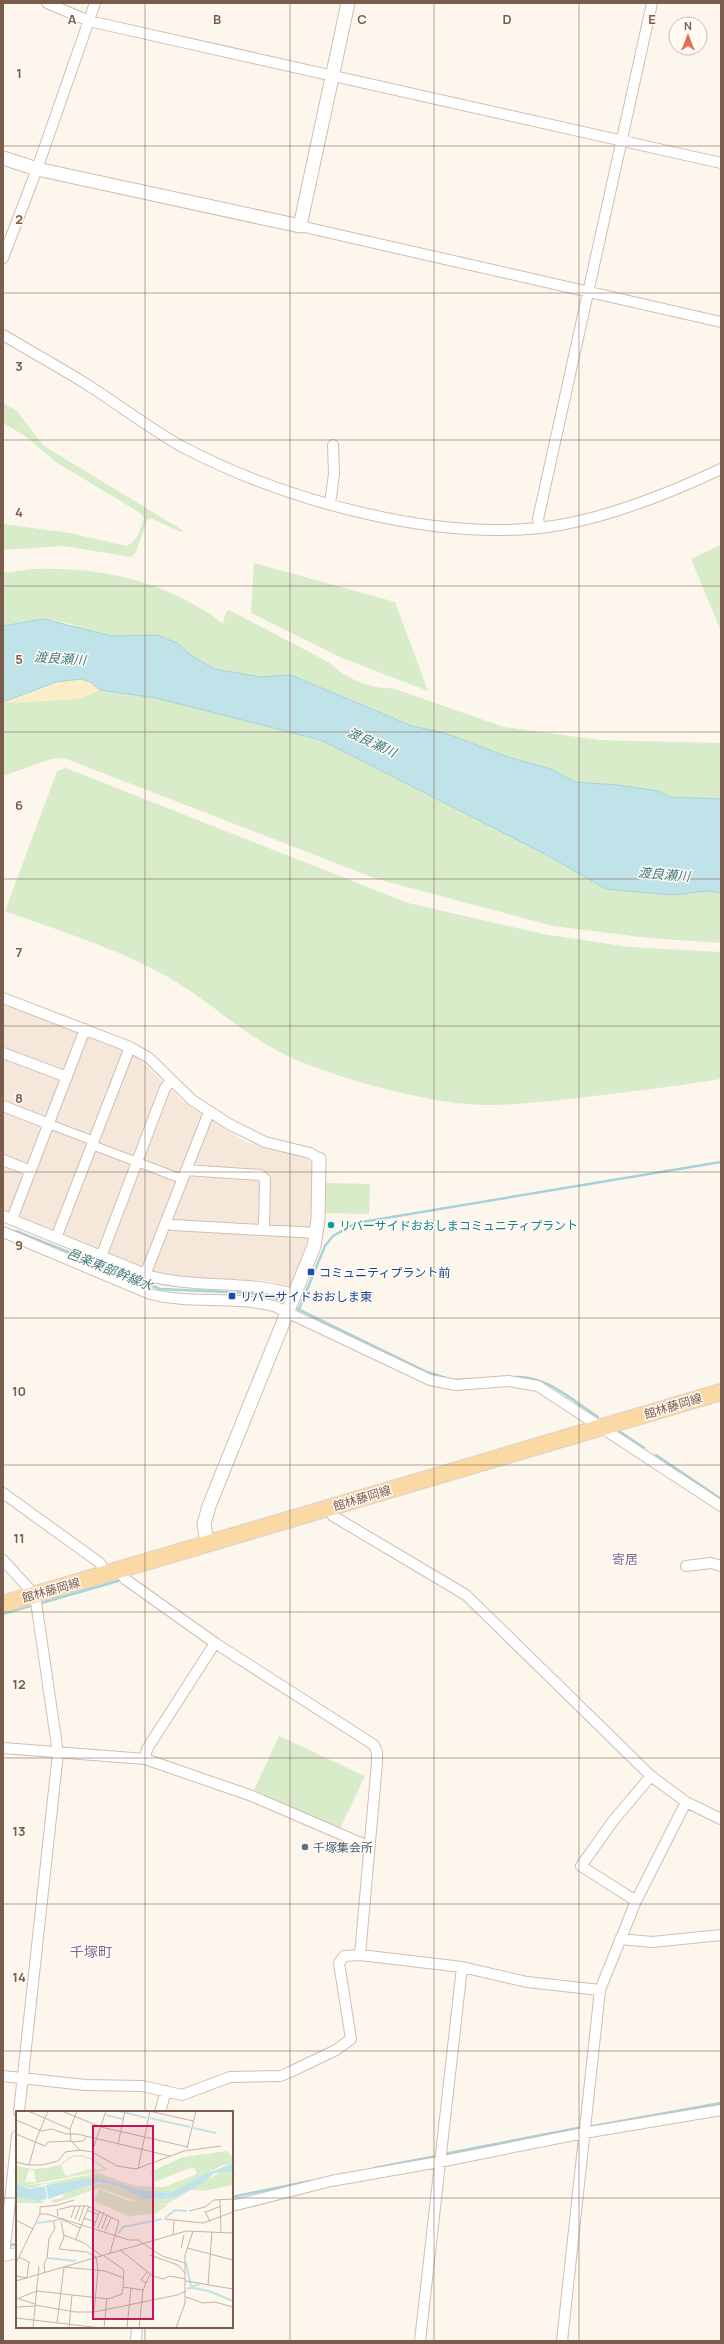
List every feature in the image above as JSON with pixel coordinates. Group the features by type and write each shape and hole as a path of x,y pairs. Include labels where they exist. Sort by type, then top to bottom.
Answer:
{"main road":[{"name":"館林藤岡線","path":"3,1604 721,1392"}],"street":[{"path":"46,3 89,21 721,163"},
{"path":"3,258 37,169 95,3"},
{"path":"300,226 348,3"},
{"path":"540,527 538,519 652,3"},
{"path":"3,158 37,169 300,226 721,322"},
{"path":"3,335 85,383 155,431 194,452 252,478 330,504 409,522 449,528 493,530 540,527 596,517 681,487 721,469"},
{"path":"330,504 334,474 333,445"},
{"path":"3,998 130,1047 149,1058 171,1081 209,1112 252,1136 278,1146 310,1153 320,1159 316,1233 311,1257 209,1506 204,1524 207,1543"},
{"path":"85,1029 31,1171 8,1218 145,1275 171,1282 266,1286 296,1295"},
{"path":"56,1238 130,1047"},
{"path":"3,1053 67,1077"},
{"path":"101,1257 165,1088 171,1081"},
{"path":"3,1106 49,1124 137,1163 184,1175 260,1175 265,1179 264,1229"},
{"path":"145,1275 209,1112"},
{"path":"3,1160 31,1171"},
{"path":"166,1223 173,1225 316,1233"},
{"path":"3,1232 150,1294 170,1298 259,1302 288,1312 430,1380 456,1385 508,1382 527,1383 538,1386 600,1428 647,1456 721,1506"},
{"path":"3,1493 112,1572 125,1579 215,1643 374,1745 377,1752 377,1763 368,1846 360,1955"},
{"path":"329,1508 333,1516 466,1595 651,1776 686,1802 721,1819"},
{"path":"3,1560 35,1595 58,1753 19,2111"},
{"path":"686,1566 711,1563 721,1566"},
{"path":"144,1759 147,1749 215,1643"},
{"path":"3,1748 144,1759 252,1796 368,1846"},
{"path":"636,1901 581,1866 613,1821 651,1776"},
{"path":"562,2341 600,1990 636,1901 686,1802"},
{"path":"620,1939 652,1942 721,1935"},
{"path":"3,2076 85,2085 142,2086 182,2095 230,2077 280,2076 336,2050 351,2039 339,1963 344,1956 360,1955 462,1967 527,1982 600,1990"},
{"path":"420,2341 462,1967"},
{"path":"160,2111 166,2091"},
{"path":"233,2206 331,2181 439,2162 584,2133 721,2110"},
{"path":"16,2145 4,2256 16,2253"},
{"path":"136,2341 137,2328"}],"shaded area":[{"path":"3,1004 120,1048 139,1059 183,1102 246,1142 302,1156 310,1161 314,1169 310,1221 306,1246 289,1287 270,1281 171,1276 156,1273 135,1267 3,1211"}],"green space":[{"path":"3,403 16,410 44,446 184,531 180,532 151,518 147,520 136,552 132,557 63,546 3,550 3,524 70,533 127,546 136,538 144,519 142,514 56,462 25,436 3,423"},
{"path":"721,545 721,631 691,559"},
{"path":"254,563 395,602 428,691 342,658 251,613"},
{"path":"33,569 85,571 109,574 133,580 156,587 179,597 223,623 226,612 229,610 330,663 342,673 358,682 376,687 392,688 504,727 599,740 721,743 721,799 670,797 658,791 618,785 575,782 551,769 508,757 445,733 412,726 292,675 261,677 214,669 192,656 177,643 144,635 111,636 86,631 72,624 44,619 3,626 3,573"},
{"path":"101,690 156,698 321,740 545,854 606,889 672,895 706,891 721,893 721,943 648,938 553,926 377,879 64,758 51,759 3,776 3,702 77,699"},
{"path":"66,768 408,903 543,934 629,947 721,952 721,1079 550,1101 480,1105 424,1098 401,1093 332,1073 292,1058 244,1030 199,997 168,977 128,957 5,911 57,771"},
{"path":"326,1183 370,1184 369,1214 325,1213"},
{"path":"279,1736 365,1776 340,1829 254,1790"}],"sand":[{"path":"70,679 86,681 93,684 100,690 77,699 10,703 3,702"}],"water":[{"name":"渡良瀬川","path":"44,619 111,636 157,635 177,643 192,656 215,669 261,677 291,675 412,726 445,733 508,757 551,769 575,782 618,785 658,791 670,797 721,799 721,893 706,891 672,895 606,889 545,854 321,740 156,698 100,690 90,682 81,679 57,682 3,702 3,626"}],"waterway":[{"path":"299,1309 325,1246 333,1236 356,1223 721,1162"},
{"name":"邑楽東部幹線水","path":"16,1231 160,1289 250,1293 279,1299"},
{"name":"邑楽東部幹線水","path":"296,1308 427,1372 452,1380 476,1379"},
{"name":"邑楽東部幹線水","path":"515,1377 526,1377 538,1380 559,1390 598,1417"},
{"name":"邑楽東部幹線水","path":"616,1429 644,1448"},
{"name":"邑楽東部幹線水","path":"656,1455 721,1499"},
{"path":"38,1604 118,1581"},
{"path":"3,1614 33,1605"},
{"path":"588,2127 721,2103"},
{"path":"444,2154 583,2127"},
{"path":"374,2168 437,2156"},
{"path":"233,2197 310,2181"},
{"path":"7,2246 16,2244"}],"place":[{"name":"リバーサイドおおしまコミュニティプラント","path":"331,1225"},
{"name":"コミュニティプラント前","path":"311,1272"},
{"name":"リバーサイドおおしま東","path":"232,1296"},
{"name":"千塚集会所","path":"305,1847"}],"district":[{"name":"寄居","path":"625,1559"},
{"name":"千塚町","path":"91,1951"}]}
